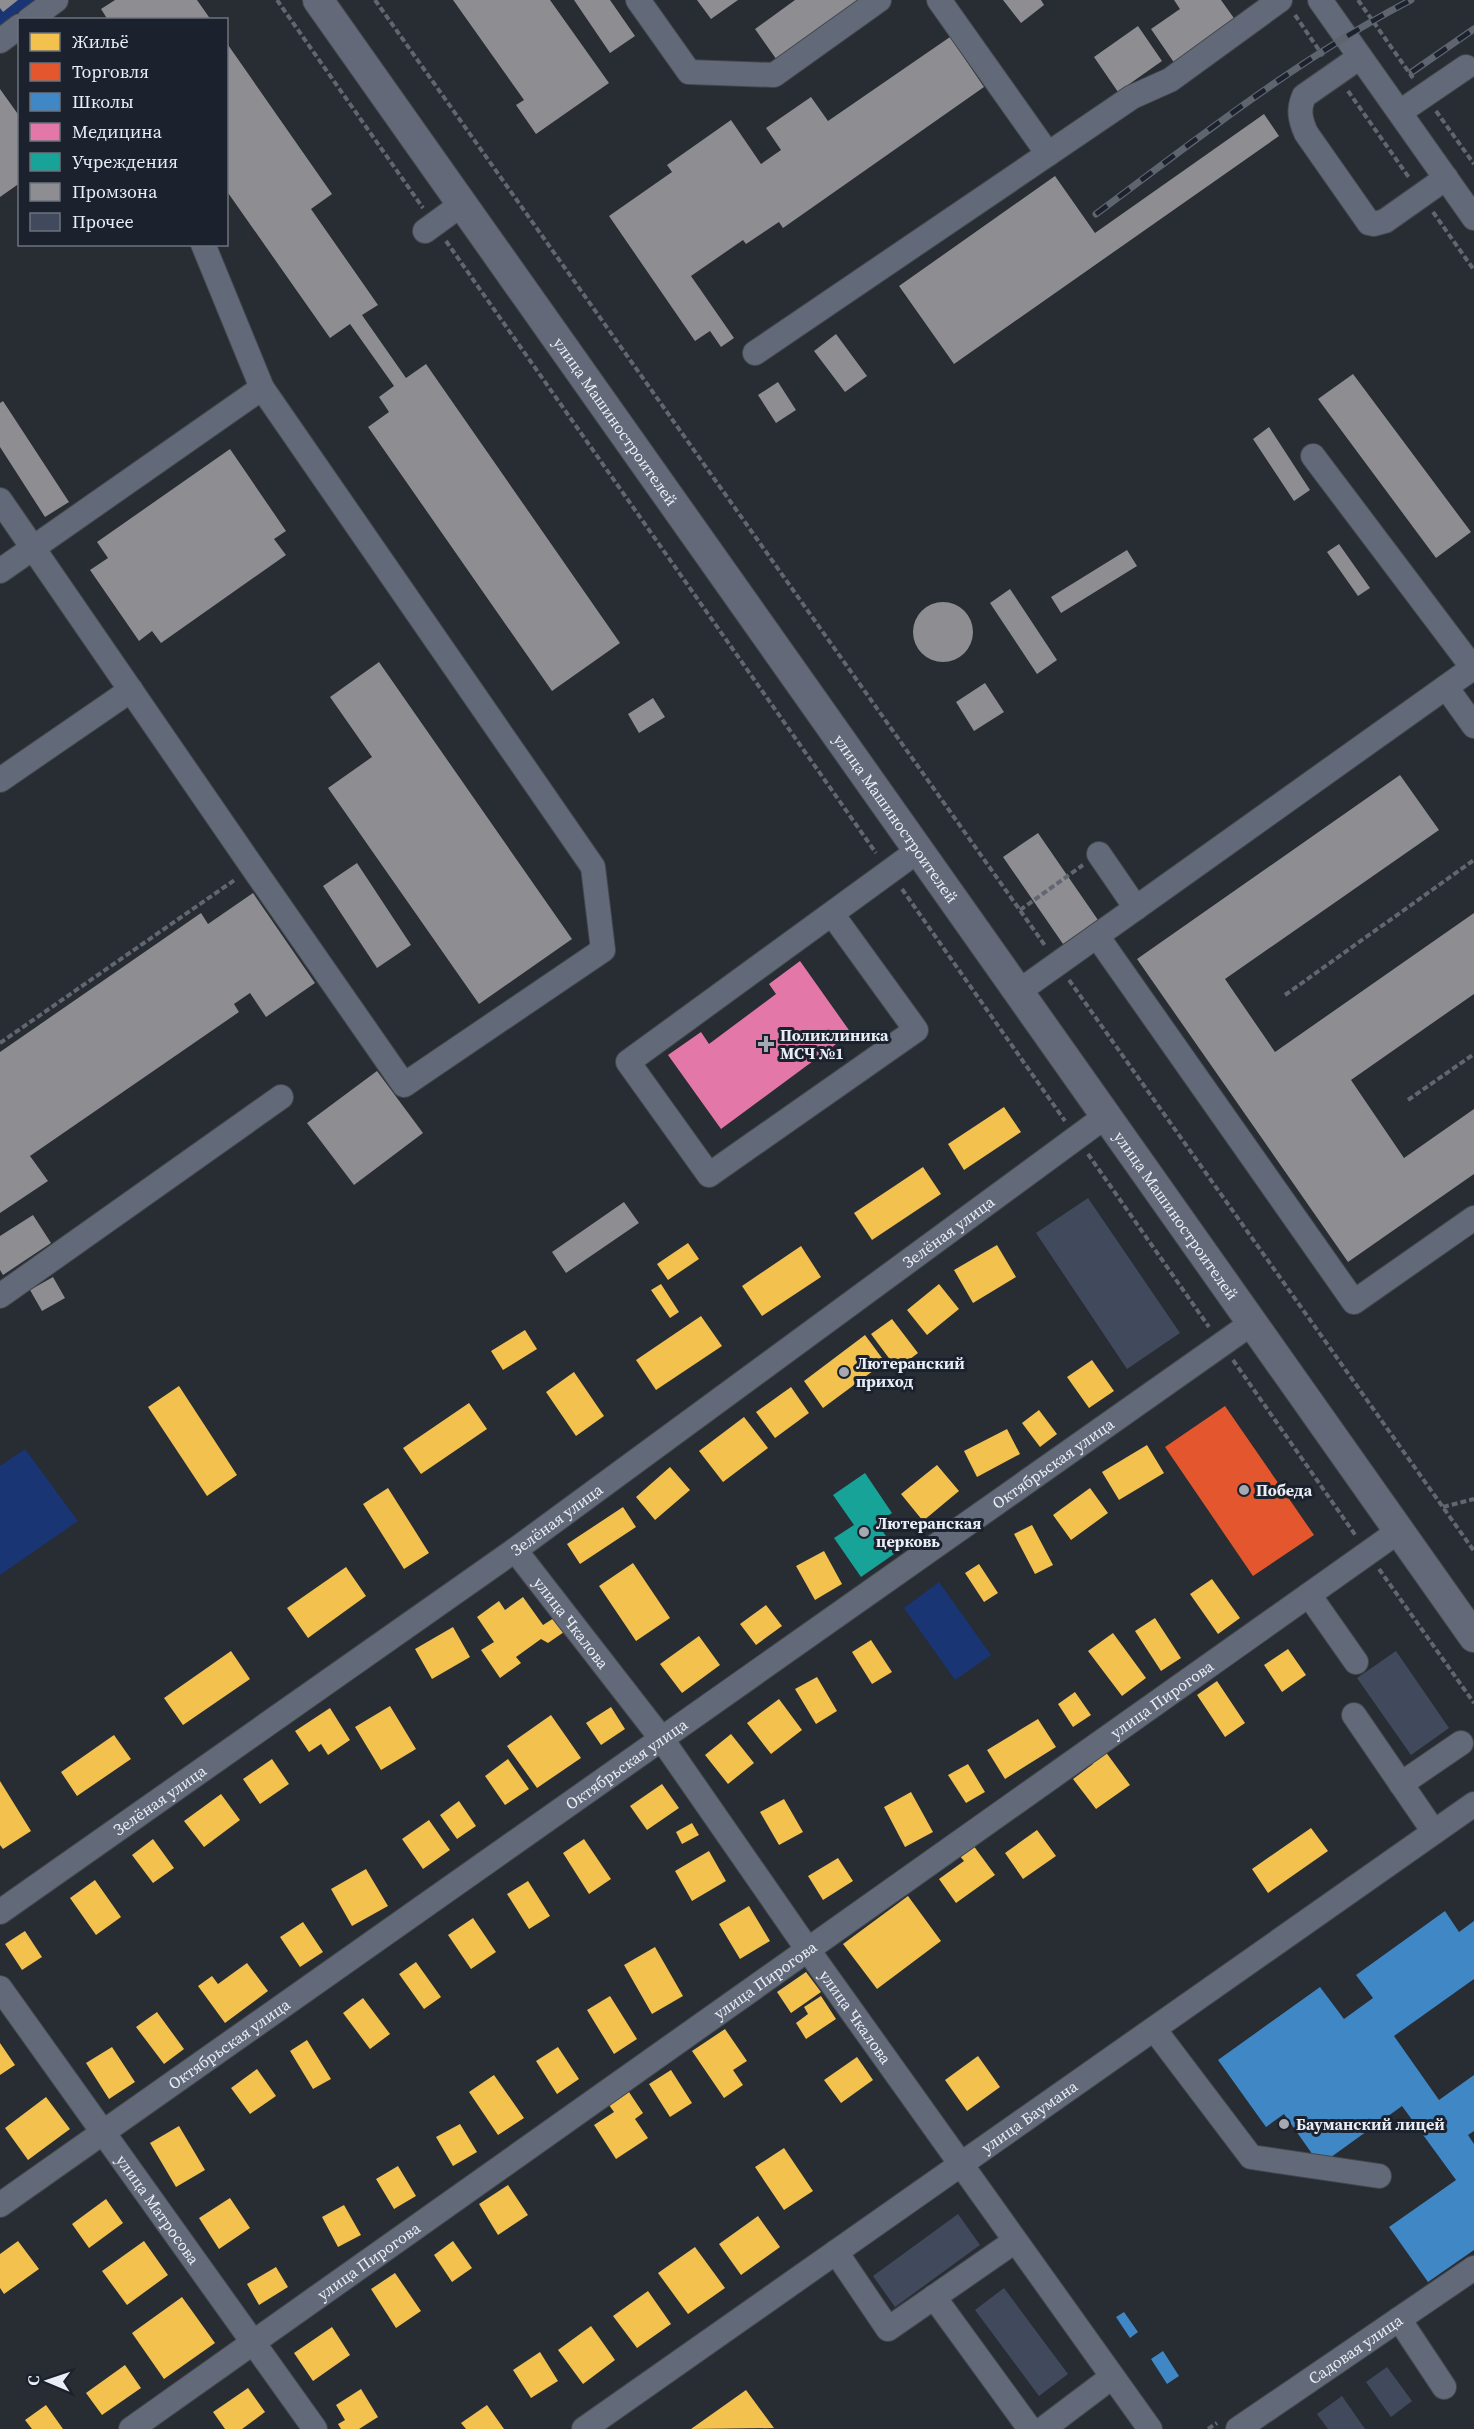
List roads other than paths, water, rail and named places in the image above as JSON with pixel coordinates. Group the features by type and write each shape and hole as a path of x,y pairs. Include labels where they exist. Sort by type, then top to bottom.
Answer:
{"main road":[{"name":"улица Машиностроителей","path":"318,0 1474,1636"}],"street":[{"path":"32,18 56,0"},
{"path":"639,0 689,72 774,75 879,0"},
{"path":"939,0 1048,154"},
{"path":"1320,0 1474,218"},
{"path":"755,353 1132,97 1170,80 1285,4"},
{"path":"0,41 18,28"},
{"path":"1360,57 1304,96 1300,106 1300,119 1306,133 1369,224 1385,221 1446,178"},
{"path":"1400,112 1466,67"},
{"path":"425,231 462,204"},
{"path":"0,500 404,1085 603,950 593,867 262,388 204,246"},
{"path":"0,571 262,388"},
{"path":"1018,992 1473,668 1313,456"},
{"path":"1446,687 1474,726"},
{"path":"0,780 131,690"},
{"path":"832,914 916,1030 709,1174 628,1062 919,850"},
{"path":"1099,854 1136,908"},
{"path":"1097,936 1354,1302 1474,1218"},
{"path":"0,1296 281,1097"},
{"name":"Зелёная улица","path":"0,1912 515,1550 1106,1116"},
{"name":"Октябрьская улица","path":"0,2205 1252,1323"},
{"name":"улица Пирогова","path":"131,2429 1400,1531"},
{"name":"улица Чкалова","path":"515,1550 661,1738 808,1950 1150,2429"},
{"path":"1309,1595 1356,1662"},
{"path":"1354,1715 1434,1832"},
{"path":"1401,1784 1461,1743"},
{"name":"улица Баумана","path":"584,2429 1474,1804"},
{"name":"улица Матросова","path":"0,1988 315,2429"},
{"path":"1154,2029 1251,2157 1379,2176"},
{"path":"836,2252 888,2329 1015,2241"},
{"name":"Садовая улица","path":"1238,2429 1474,2268"},
{"path":"934,2297 1030,2429"},
{"path":"1399,2319 1444,2386"},
{"path":"1043,2429 1112,2377"}],"railway":[{"path":"1096,214 1249,101 1328,48 1411,0"},
{"path":"1412,72 1474,29"}],"place":[{"name":"Поликлиника МСЧ №1","path":"766,1044"},
{"name":"Лютеранский приход","path":"844,1372"},
{"name":"Победа","path":"1244,1490"},
{"name":"Лютеранская церковь","path":"864,1532"},
{"name":"Бауманский лицей","path":"1284,2124"}]}
